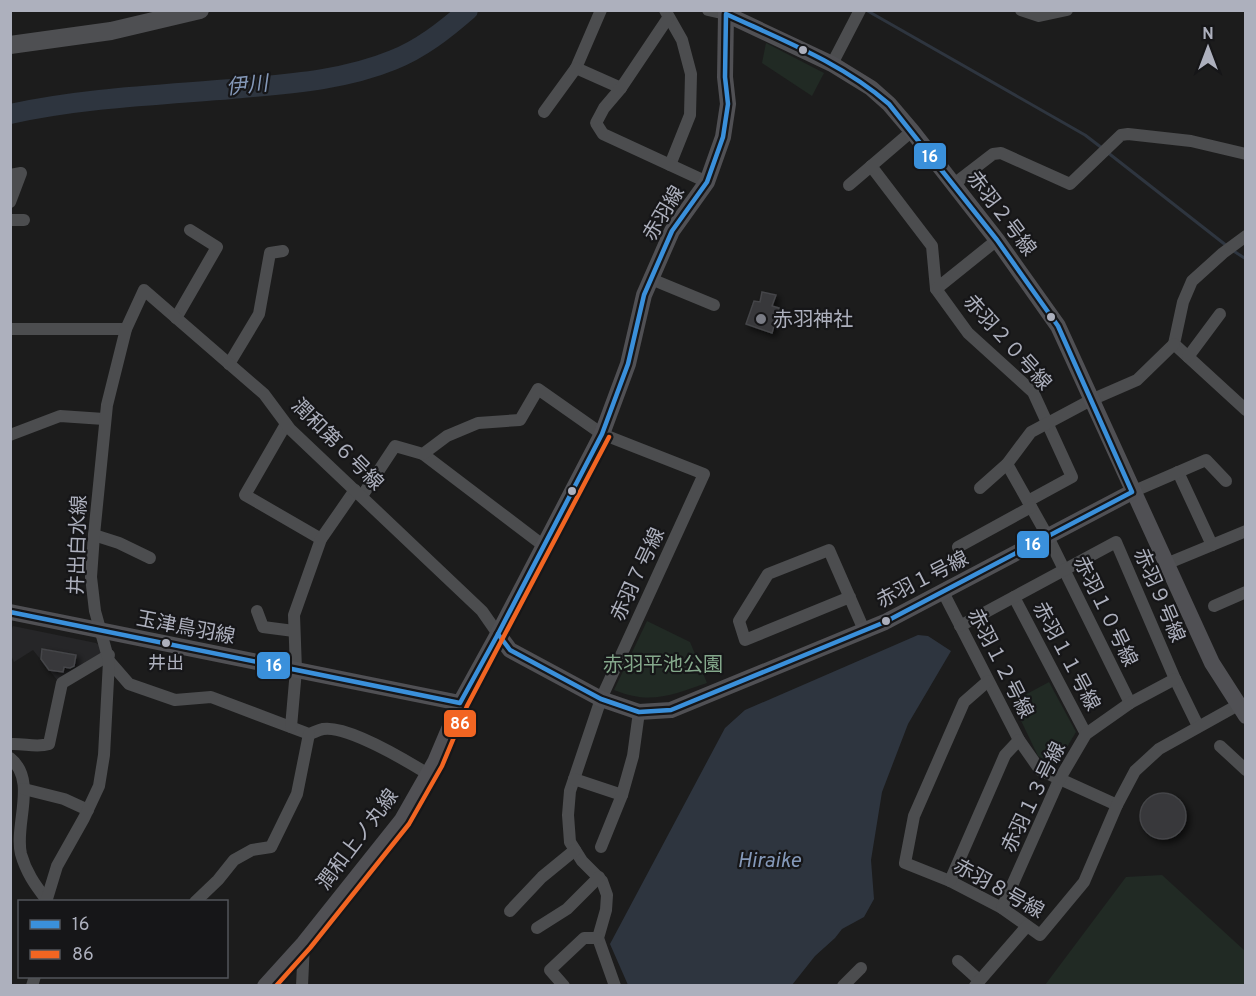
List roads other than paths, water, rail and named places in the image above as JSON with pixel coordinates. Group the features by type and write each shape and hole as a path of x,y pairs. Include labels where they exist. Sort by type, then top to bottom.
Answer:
{"main road":[{"path":"10,45 111,31 200,10"}],"street":[{"path":"544,112 576,68 601,10"},
{"path":"708,10 728,12"},
{"path":"1021,10 1039,16 1067,10"},
{"path":"831,64 860,11"},
{"name":"赤羽２号線","path":"728,12 831,64 871,88 889,104 912,131 996,240 1058,326 1132,492"},
{"name":"赤羽線","path":"544,546 602,434 628,364 644,295 672,231 707,182 723,137 728,104 725,77 728,12"},
{"path":"670,165 690,115 692,74 682,40 667,14 621,88 604,108 596,123 603,134 670,165 707,182"},
{"path":"576,68 621,88"},
{"path":"849,185 912,131"},
{"path":"954,184 993,154 1001,153 1070,184 1121,135 1128,134 1191,141 1245,154"},
{"name":"赤羽２０号線","path":"871,166 932,246 936,289 968,333 1033,392 1048,423 1072,477 1030,504"},
{"path":"10,175 21,173 10,202"},
{"path":"10,220 24,220"},
{"path":"176,318 217,247 190,230"},
{"path":"936,289 996,240"},
{"path":"980,488 1007,464 1031,432 1091,400 1137,380 1174,344 1183,302 1192,281 1241,240"},
{"path":"229,364 259,314 270,253 283,252"},
{"path":"651,279 714,305"},
{"name":"潤和第６号線","path":"144,290 264,394 286,424 482,610 498,634"},
{"name":"井出白水線","path":"46,900 57,866 99,786 104,755 109,658 95,611 91,577 94,535 104,419 126,329 144,290"},
{"path":"1188,357 1220,314"},
{"path":"10,329 126,329"},
{"path":"1174,344 1245,410"},
{"path":"423,454 447,436 478,423 520,420 538,389 602,434"},
{"path":"10,435 60,416 104,419"},
{"path":"286,424 245,495 321,539"},
{"name":"赤羽７号線","path":"575,850 570,842 569,795 601,699 704,474 602,434"},
{"path":"291,727 296,670 294,615 321,539 395,446 423,454 544,546"},
{"path":"1226,481 1206,459 1132,492 1212,663 1242,711"},
{"name":"赤羽１０号線","path":"1007,464 1048,537 1130,703"},
{"path":"1178,472 1212,545"},
{"name":"赤羽１号線","path":"498,634 510,650 601,699 639,712 671,710 864,630 943,592 1132,492"},
{"path":"958,547 1030,504"},
{"path":"1166,564 1245,531"},
{"path":"94,535 119,543 150,558"},
{"name":"赤羽９号線","path":"960,626 1116,542 1174,679 1197,726"},
{"name":"潤和上ノ丸線","path":"265,986 304,943 402,820 428,774 460,703 544,546"},
{"path":"850,597 745,640 739,621 768,574 829,550 850,597 864,630"},
{"name":"赤羽１２号線","path":"943,592 1019,740 1040,770 1117,805"},
{"path":"1214,606 1245,592"},
{"name":"赤羽１１号線","path":"1014,597 1086,734"},
{"path":"257,610 263,627 294,631"},
{"name":"玉津鳥羽線","path":"10,612 460,703"},
{"path":"10,744 23,743 38,747 49,744 62,683 109,658 129,684 174,700 211,697 309,734 324,729 353,735 392,752 428,774"},
{"name":"赤羽１３号線","path":"1002,908 1059,780 1086,734 1130,703 1174,679"},
{"name":"赤羽８号線","path":"988,681 964,702 914,816 905,863 950,881 1002,908 1040,935 1084,882 1117,805 1135,771 1159,749 1197,726 1242,711"},
{"path":"602,848 622,795 633,756 639,712"},
{"path":"197,900 218,880 234,860 252,850 271,846 297,794 309,734"},
{"path":"950,881 1005,755 1019,740"},
{"path":"1220,746 1245,770"},
{"path":"10,758 19,765 24,789 21,852 31,881 46,900"},
{"path":"574,779 622,795"},
{"path":"24,789 64,799 88,810"},
{"path":"510,911 542,877 575,850 582,861 599,877 607,895 606,910 598,938 615,986"},
{"path":"537,928 567,909 599,877"},
{"path":"958,961 977,983 1027,926"},
{"path":"564,986 550,970 584,938 598,938"},
{"path":"302,986 304,943"},
{"path":"843,986 861,968"}],"water":[{"name":"Hiraike","path":"918,635 928,636 951,651 908,724 882,792 871,860 874,899 864,917 842,929 815,956 792,985 628,985 610,944 725,728 745,710"}],"waterway":[{"name":"伊川","path":"10,114 93,101 293,83 354,73 393,60 423,45 468,10"},
{"path":"866,10 1085,135 1102,148"},
{"path":"1107,152 1227,246"},
{"path":"1232,250 1246,259"}],"place":[{"name":"赤羽神社","path":"761,319"},
{"name":"井出","path":"166,643"}],"park label":[{"name":"赤羽平池公園","path":"663,664"}]}
